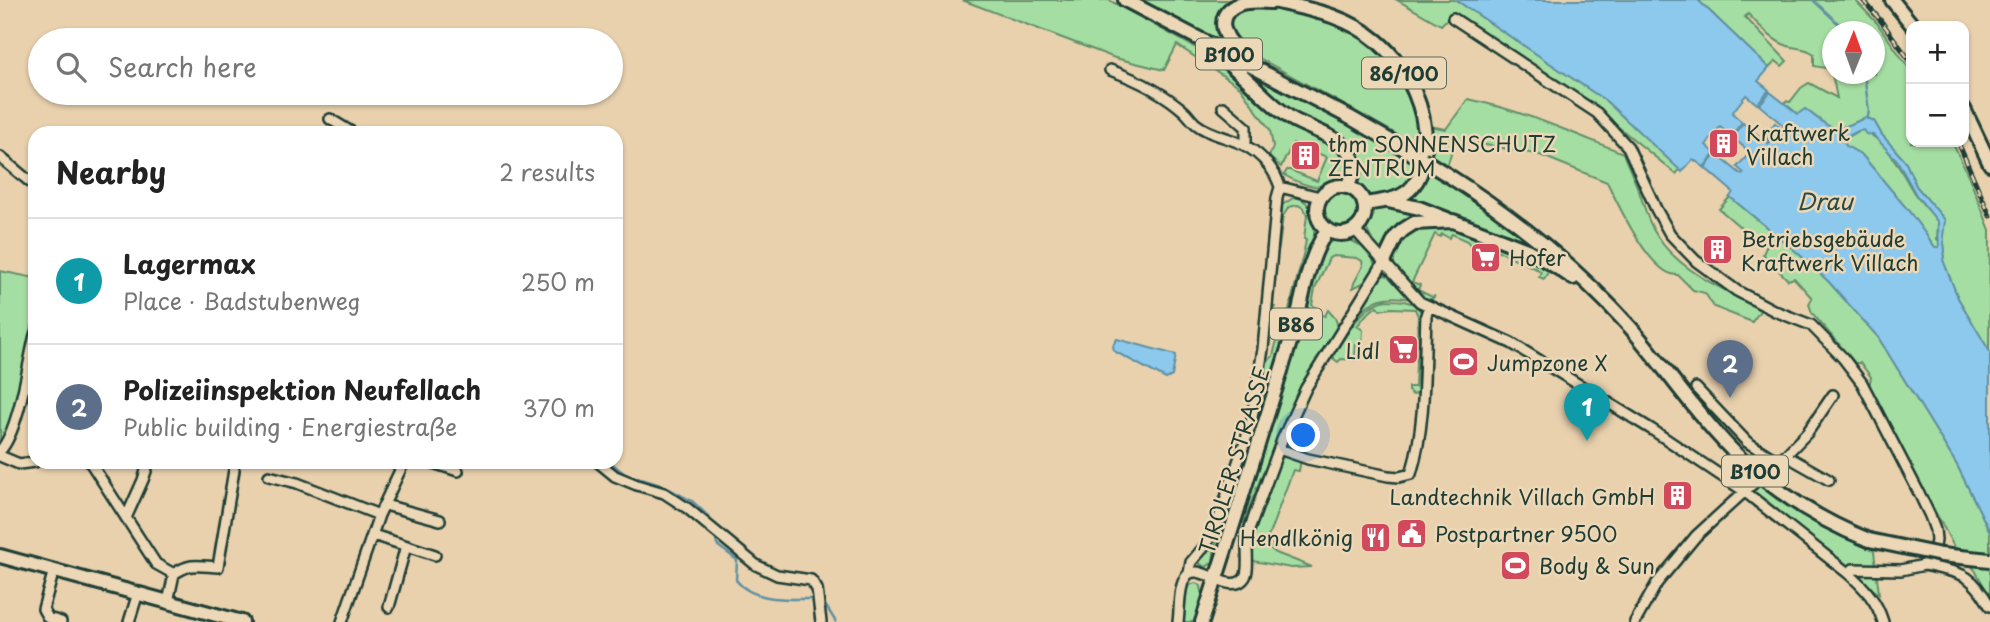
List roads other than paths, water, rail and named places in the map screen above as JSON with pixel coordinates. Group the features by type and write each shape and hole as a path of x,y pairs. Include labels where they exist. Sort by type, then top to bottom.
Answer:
{"main road":[{"name":"B100","path":"1125,0 1394,142 1489,201 1531,232 1579,275 1629,326 1743,461 1777,490 1817,516 1869,540 1941,555 1990,560"},
{"path":"1892,0 1909,21"},
{"name":"86/100","path":"1277,79 1260,63 1237,51 1228,40 1223,22 1234,6 1242,2 1272,1 1338,18 1377,41 1406,75 1415,94 1424,131 1421,173 1414,185 1396,198 1364,204"},
{"path":"1180,29 1195,44 1242,73 1290,117 1338,141 1352,158 1355,167 1346,187"},
{"path":"1969,120 1990,164"},
{"path":"1333,187 1346,187 1357,192 1364,204 1362,223 1355,230 1342,234 1326,230 1316,212 1320,197 1333,187"},
{"name":"86/100","path":"1387,201 1419,208 1453,221"},
{"path":"1384,262 1396,237 1414,223 1453,221 1527,250 1571,276 1588,292 1605,302"},
{"name":"TIROLER STRASSE","path":"1202,622 1295,327 1310,260 1326,230"},
{"path":"0,556 242,622"}],"street":[{"path":"1453,18 1597,113 1628,147 1670,234 1696,261 1737,291 1775,311 1811,325 1843,358 1862,383 1930,516 1936,540 1934,554 1924,565"},
{"path":"1110,70 1157,90 1185,112 1196,125 1246,146 1268,163 1277,176 1280,187 1251,424 1217,524 1205,546 1191,562 1189,573 1185,577 1178,622"},
{"path":"1223,107 1246,127 1246,146"},
{"path":"330,119 342,126"},
{"path":"0,157 28,180"},
{"path":"1280,187 1320,197"},
{"path":"1355,230 1419,302 1522,349 1651,429 1744,491 1849,574 1876,601 1883,622"},
{"path":"1189,573 1198,572 1233,583 1242,581 1246,576 1248,533 1279,449 1306,388 1384,262"},
{"path":"1279,449 1308,459 1388,476 1411,474 1422,403 1426,315 1429,306"},
{"path":"0,451 14,429 28,366"},
{"path":"1696,388 1747,442 1829,480"},
{"path":"1768,472 1807,433 1833,395"},
{"path":"0,456 19,464 28,463"},
{"path":"94,469 156,564 174,574"},
{"path":"126,518 147,469"},
{"path":"342,622 379,515 401,469"},
{"path":"452,469 458,471"},
{"path":"606,469 615,476 664,493 687,508 756,565 777,575 811,580 817,589 821,622"},
{"path":"168,602 174,574 188,565 218,567 234,470"},
{"path":"270,476 297,483 379,515"},
{"path":"1637,618 1657,583 1696,536 1756,481"},
{"path":"385,505 440,520"},
{"path":"373,536 435,555"},
{"path":"389,607 406,546"},
{"path":"1849,574 1853,569 1901,569 1924,565 1960,573 1979,587 1990,606"},
{"path":"54,570 43,609 48,618 61,622"},
{"path":"129,622 138,593"}],"water":[{"path":"1456,0 1698,0 1769,68 1758,81 1769,90 1757,104 1746,95 1732,113 1742,122 1731,136 1720,127 1706,145 1715,153 1704,167 1693,159 1682,172 1606,101"},
{"name":"Drau","path":"1770,92 1798,114 1805,109 1834,128 1866,117 1874,121 1882,135 1905,161 1916,186 1945,220 1943,260 1958,298 1990,352 1990,532 1957,465 1878,337 1829,282 1730,197 1733,192 1705,168 1716,154 1742,175 1744,173 1737,167 1748,155 1754,160 1757,158 1732,137 1743,123 1769,144 1764,136 1775,123 1782,129 1784,126 1759,105","holes":["1863,130 1866,134 1873,135 1897,160 1916,195 1938,222 1939,247 1935,247 1862,155 1846,146 1843,139 1858,131"]},
{"path":"1117,339 1176,355 1172,376 1166,379 1114,351 1113,345"}],"waterway":[{"path":"1813,0 1836,21"},
{"path":"1865,84 1869,112 1867,119"},
{"path":"619,469 625,474 664,486 692,501 709,517 712,524"},
{"path":"716,541 717,545 737,560 736,580 743,587 772,598 813,599"},
{"path":"822,600 836,622"}],"railway":[{"path":"1863,0 1906,55"},
{"path":"1960,147 1990,216"}],"place":[{"name":"Kraftwerk Villach","path":"1723,144"},
{"name":"thm SONNENSCHUTZ ZENTRUM","path":"1305,155"},
{"name":"Betriebsgebäude Kraftwerk Villach","path":"1718,250"},
{"name":"Hofer","path":"1486,257"},
{"name":"Lidl","path":"1403,350"},
{"name":"Jumpzone X","path":"1464,362"},
{"name":"Polizeiinspektion Neufellach","path":"1730,398"},
{"name":"Lagermax","path":"1587,441"},
{"name":"Landtechnik Villach GmbH","path":"1678,496"},
{"name":"Postpartner 9500","path":"1412,533"},
{"name":"Hendlkönig","path":"1376,537"},
{"name":"Body & Sun","path":"1516,565"}]}
